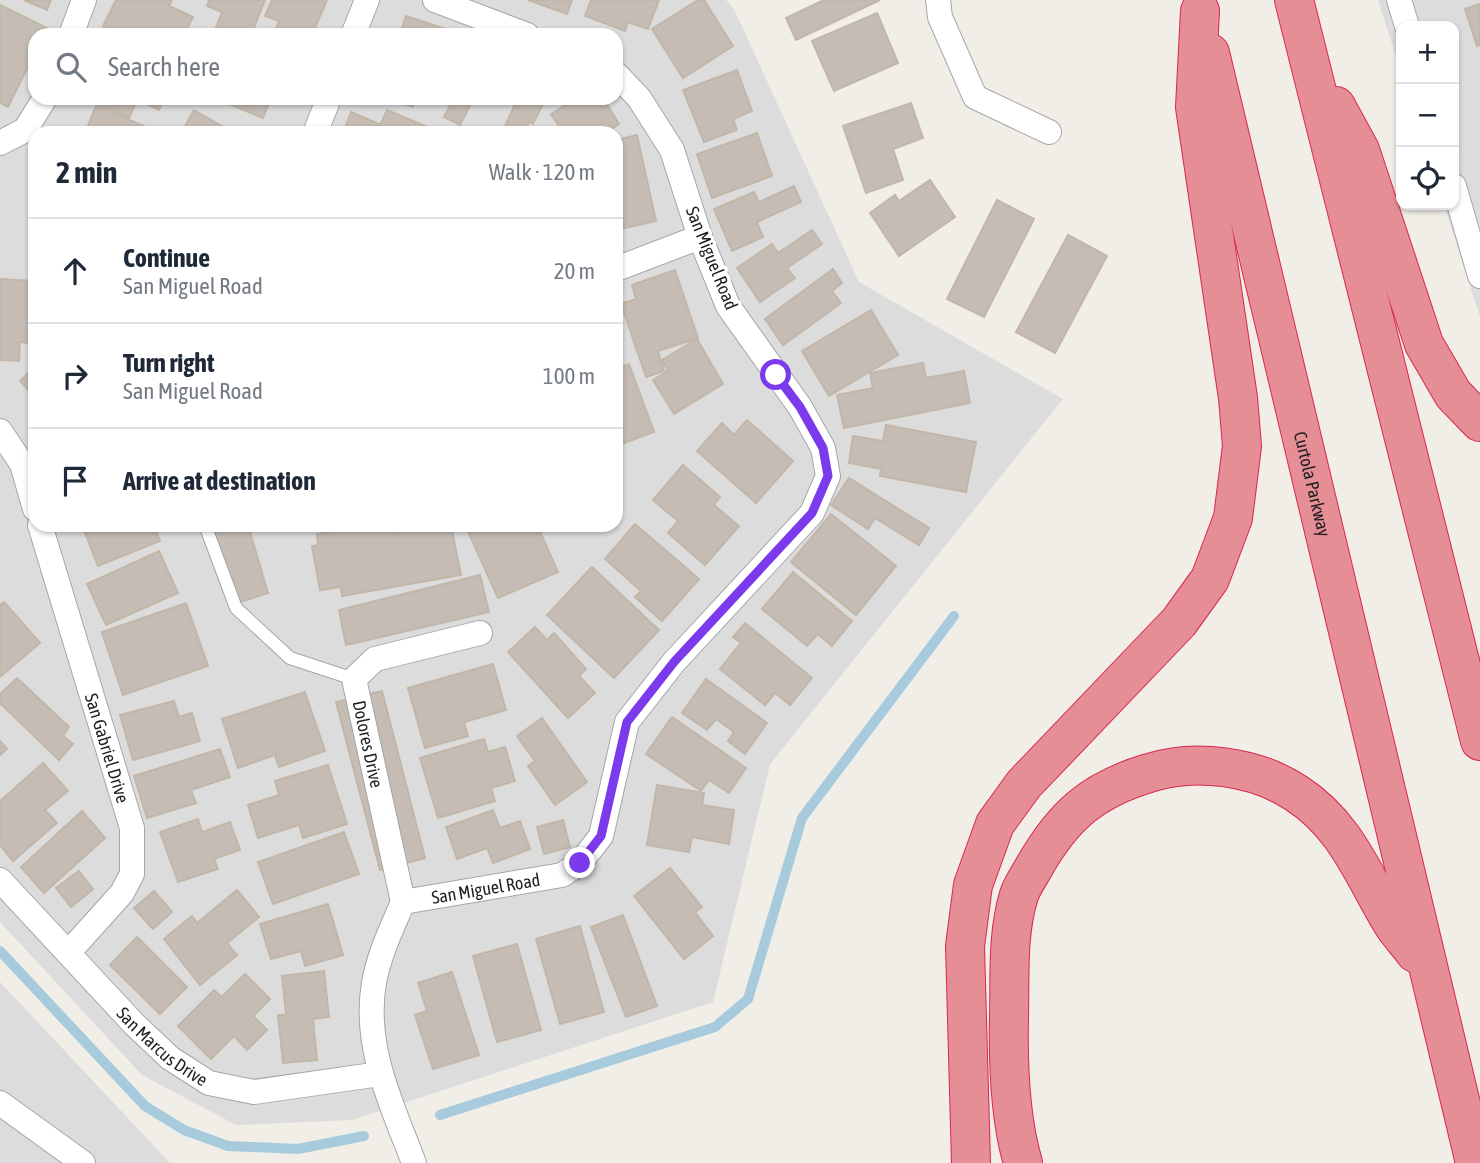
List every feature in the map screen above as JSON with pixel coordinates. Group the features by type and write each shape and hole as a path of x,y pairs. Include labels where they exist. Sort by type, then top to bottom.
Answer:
{"highway":[{"path":"1294,0 1480,741"},
{"path":"971,1163 965,946 973,886 995,824 1024,784 1179,622 1210,579 1233,518 1242,446 1238,398 1195,107 1199,5"},
{"name":"Curtola Parkway","path":"1199,5 1475,1163"},
{"path":"1307,52 1360,150 1424,344 1452,394 1480,422"},
{"path":"1023,1163 1017,1141 1009,1040 1010,940 1020,894 1050,838 1078,809 1119,782 1166,767 1209,765 1263,777 1296,793 1333,824 1363,867 1393,925 1427,967"}],"street":[{"path":"74,28 84,0"},
{"path":"356,28 367,0"},
{"path":"435,0 509,28"},
{"path":"938,0 940,17 975,97 1049,132"},
{"path":"1399,0 1405,21"},
{"name":"San Miguel Road","path":"403,902 562,875 580,863 601,836 627,722 674,662 812,513 828,476 823,448 800,407 728,306 700,237 673,150 639,98 623,81"},
{"path":"0,144 25,130 41,105"},
{"path":"318,126 326,105"},
{"path":"1459,203 1480,276"},
{"path":"623,266 700,237"},
{"path":"0,431 22,464 28,485"},
{"name":"San Gabriel Drive","path":"42,532 132,828 132,874 122,893 68,953"},
{"name":"Dolores Drive","path":"403,902 354,679 376,659 480,633"},
{"name":"San Marcus Drive","path":"0,880 134,1024 170,1058 209,1083 254,1092 380,1074"},
{"path":"403,902 386,940 374,982 371,1027 380,1074 414,1163"},
{"path":"0,1103 80,1162"}],"lane":[{"path":"208,532 236,608 290,658 354,679"}],"shaded area":[{"path":"0,0 726,0 734,9 859,282 1063,399 770,764 713,1002 352,1120 236,1125 142,1075 0,922"},
{"path":"1378,0 1480,0 1480,317 1446,210 1459,210 1459,21 1396,21 1396,56"},
{"path":"0,982 170,1163 0,1163"}],"building":[{"path":"24,0 51,0 47,10"},
{"path":"116,0 172,0 169,6 193,17 188,28 103,26"},
{"path":"209,0 265,0 254,28 216,28 222,12 207,6"},
{"path":"272,0 327,0 315,28 276,28 279,21 265,16"},
{"path":"528,0 572,0 567,14"},
{"path":"591,0 659,0 648,29 628,22 625,31 623,28 585,16"},
{"path":"698,0 704,0 733,46 683,78 652,29"},
{"path":"824,0 880,0 796,40 786,18"},
{"path":"1480,4 1480,45 1477,46 1465,9"},
{"path":"0,5 47,28 28,28 28,67 8,107 0,103"},
{"path":"877,13 898,63 834,91 812,41"},
{"path":"406,16 442,28 402,28"},
{"path":"737,70 752,111 733,119 737,130 704,142 683,90"},
{"path":"911,103 923,138 893,149 903,180 866,193 843,126"},
{"path":"100,105 135,105 129,118"},
{"path":"148,105 161,105 159,110"},
{"path":"232,105 268,105 263,118"},
{"path":"450,105 470,105 460,125 444,117"},
{"path":"515,105 542,105 533,124 529,122 527,126 505,126"},
{"path":"566,105 607,105 619,124 559,126 551,114"},
{"path":"96,106 144,126 88,126"},
{"path":"194,110 222,126 185,126"},
{"path":"387,110 425,126 380,126"},
{"path":"351,112 379,124 378,126 346,126"},
{"path":"757,133 772,176 712,198 697,154"},
{"path":"637,135 656,221 623,228 623,138"},
{"path":"930,180 955,217 899,256 870,213 895,195 899,201"},
{"path":"794,186 801,202 757,222 763,237 732,251 714,209 754,192 759,202"},
{"path":"997,200 1034,219 984,317 947,299"},
{"path":"812,230 822,244 787,268 795,278 760,302 737,268 772,244 778,253"},
{"path":"1068,235 1107,256 1055,353 1016,332"},
{"path":"833,269 842,283 832,291 841,303 783,345 765,319"},
{"path":"675,270 698,338 658,351 664,371 646,377 623,310 623,303 636,299 632,285"},
{"path":"0,279 28,281 28,343 20,342 19,361 0,360"},
{"path":"871,310 898,355 829,396 802,351"},
{"path":"697,339 723,384 674,414 653,380 668,371 662,360"},
{"path":"923,363 926,378 964,371 970,403 844,428 837,395 873,388 870,373"},
{"path":"629,364 654,432 623,443 623,366"},
{"path":"28,373 28,390 20,381"},
{"path":"747,420 793,461 756,503 697,451 722,423 734,435"},
{"path":"886,425 976,442 966,492 880,476 881,469 849,463 853,436 883,441"},
{"path":"683,465 720,497 714,505 739,526 705,565 668,533 678,521 653,500"},
{"path":"849,478 929,528 919,545 875,518 868,529 831,505"},
{"path":"831,514 896,566 856,615 791,562"},
{"path":"635,524 699,579 662,621 635,597 641,591 605,559"},
{"path":"85,532 157,532 160,541 98,566"},
{"path":"212,532 250,532 268,593 234,604"},
{"path":"452,532 461,575 342,596 341,587 320,590 312,546 318,545 317,534"},
{"path":"468,532 540,532 558,572 498,598"},
{"path":"159,551 178,593 106,625 87,584"},
{"path":"592,567 659,630 614,678 547,615"},
{"path":"793,572 852,621 832,646 818,634 807,646 762,609"},
{"path":"480,575 489,612 346,645 339,610"},
{"path":"4,602 40,643 0,677 0,605"},
{"path":"186,603 208,666 123,695 102,632"},
{"path":"745,623 812,678 790,705 775,693 765,705 720,669 741,643 733,637"},
{"path":"535,627 547,640 554,633 586,669 579,676 595,693 568,718 508,652"},
{"path":"493,664 506,710 464,722 468,736 425,748 408,688"},
{"path":"17,678 69,727 63,736 73,744 59,760 0,703 0,694"},
{"path":"706,679 767,723 745,754 728,741 734,732 716,719 707,730 682,713"},
{"path":"382,691 425,858 380,870 336,702"},
{"path":"305,692 325,751 279,767 275,755 238,768 222,719"},
{"path":"174,701 179,717 192,713 200,741 133,760 120,715"},
{"path":"672,717 746,768 729,793 709,780 701,791 646,754"},
{"path":"542,718 587,782 555,805 528,766 535,761 517,736"},
{"path":"484,739 488,752 505,747 515,781 491,788 495,801 438,818 420,758"},
{"path":"0,741 7,749 0,755"},
{"path":"220,749 230,777 191,790 196,803 147,818 134,776"},
{"path":"43,763 68,791 45,810 57,823 13,861 0,845 0,801"},
{"path":"328,765 347,824 303,838 299,825 258,838 248,805 279,795 275,781"},
{"path":"657,785 704,793 702,805 734,810 729,844 692,837 689,852 647,845"},
{"path":"493,810 500,828 520,821 530,849 493,863 487,848 457,859 446,827"},
{"path":"82,811 105,838 44,893 21,867"},
{"path":"198,819 202,832 230,822 240,850 214,859 218,869 178,882 160,832"},
{"path":"563,820 570,847 544,854 537,827"},
{"path":"344,832 359,874 273,904 258,862"},
{"path":"670,868 702,907 695,912 713,936 684,959 634,896"},
{"path":"79,871 93,889 71,907 56,888"},
{"path":"237,890 259,917 227,943 237,955 200,985 164,939 192,916 197,923"},
{"path":"154,891 172,912 153,929 134,908"},
{"path":"328,904 343,955 305,966 301,951 271,959 260,924"},
{"path":"623,915 657,1006 626,1017 591,927"},
{"path":"580,926 604,1012 560,1024 536,939"},
{"path":"137,937 187,987 160,1014 110,965"},
{"path":"517,944 541,1030 497,1042 473,956"},
{"path":"324,971 329,1017 313,1019 317,1060 283,1063 278,1015 286,1015 282,976"},
{"path":"452,972 479,1055 433,1069 415,1015 427,1011 418,983"},
{"path":"245,974 270,999 253,1016 267,1030 247,1050 234,1036 211,1059 178,1026 214,990 222,997"}],"waterway":[{"path":"440,1115 715,1027 748,999 802,818 954,616"},
{"path":"0,951 145,1106 184,1130 228,1146 298,1149 364,1136"}],"route":[{"path":"580,863 601,836 627,722 674,662 812,513 828,476 823,448 800,407 776,375"}]}
